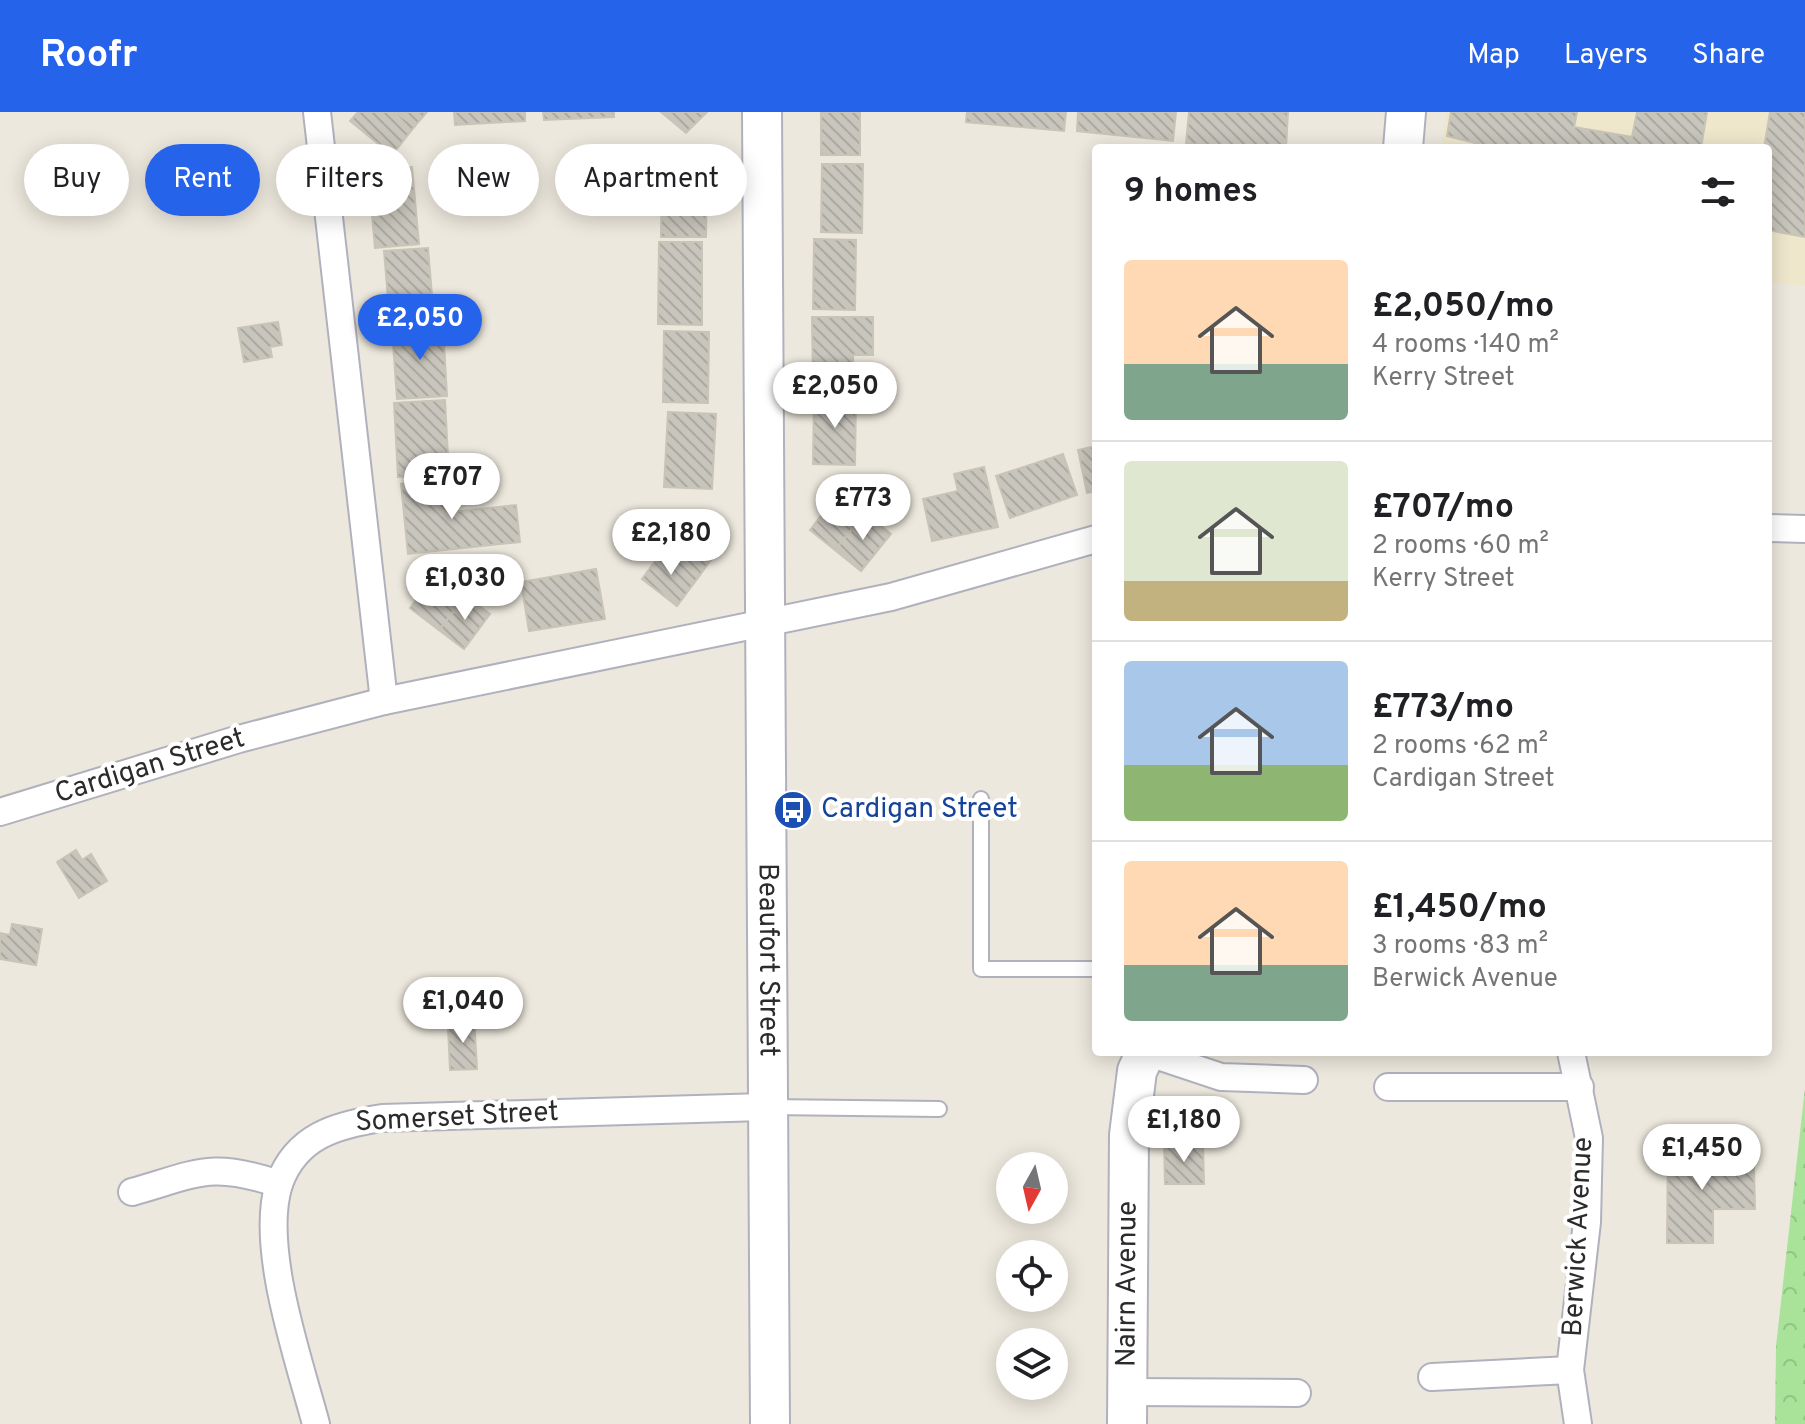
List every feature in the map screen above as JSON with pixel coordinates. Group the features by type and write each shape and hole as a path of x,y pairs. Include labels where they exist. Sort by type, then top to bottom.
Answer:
{"street":[{"path":"317,112 384,701"},
{"name":"Beaufort Street","path":"762,112 770,1424"},
{"path":"1403,144 1406,112"},
{"path":"1772,528 1805,529"},
{"name":"Cardigan Street","path":"0,812 239,739 384,701 891,597 1092,540"},
{"name":"Nairn Avenue","path":"1127,1408 1129,1135 1137,1071 1144,1056"},
{"path":"1158,1056 1221,1077 1304,1080"},
{"name":"Berwick Avenue","path":"1572,1056 1589,1138 1587,1222 1570,1370 1578,1424"},
{"path":"1388,1087 1580,1087"},
{"name":"Somerset Street","path":"279,1184 293,1157 311,1139 343,1124 505,1112 768,1107"},
{"path":"132,1192 213,1169 248,1173 279,1184 273,1217 274,1251 316,1424"},
{"path":"1432,1377 1570,1370"},
{"path":"1127,1408 1297,1393"}],"lane":[{"path":"981,799 981,969 1092,969"},
{"path":"768,1107 939,1109"}],"shaded area":[{"path":"1446,112 1805,112 1805,286 1772,282 1772,144 1442,144"}],"green space":[{"path":"1805,1088 1805,1424 1775,1424 1776,1346"}],"building":[{"path":"358,112 395,112 415,126 401,144 378,144 350,121"},
{"path":"395,112 427,112 415,126"},
{"path":"454,112 525,112 525,121 455,125"},
{"path":"543,112 614,112 614,117 544,120"},
{"path":"661,112 707,112 686,133"},
{"path":"821,112 860,112 860,155 821,155"},
{"path":"967,112 1066,112 1064,131 966,122"},
{"path":"1078,112 1176,112 1173,141 1077,131"},
{"path":"1189,112 1288,112 1286,144 1186,144"},
{"path":"1451,112 1577,112 1574,127 1632,137 1637,112 1707,112 1702,144 1479,144 1447,136"},
{"path":"1770,112 1805,112 1805,237 1772,231 1772,144 1765,144"},
{"path":"822,164 863,164 862,233 821,232"},
{"path":"412,167 419,244 375,248 372,216 412,216"},
{"path":"661,216 706,216 706,237 661,237"},
{"path":"814,239 856,240 855,310 813,309"},
{"path":"659,242 702,242 702,325 658,324"},
{"path":"428,248 434,319 390,323 384,251"},
{"path":"812,317 873,317 873,355 853,355 853,386 813,386"},
{"path":"278,322 282,345 270,347 272,357 244,362 238,328"},
{"path":"443,325 447,396 397,399 392,328"},
{"path":"664,331 709,332 708,403 663,402"},
{"path":"814,396 856,396 855,465 813,464"},
{"path":"445,400 449,475 398,477 394,403"},
{"path":"668,412 716,414 712,489 664,487"},
{"path":"1092,447 1092,492 1087,493 1078,450"},
{"path":"1063,454 1077,495 1010,518 996,476"},
{"path":"984,467 998,527 932,541 923,499 958,491 954,474"},
{"path":"447,479 451,512 516,505 520,542 408,554 401,484"},
{"path":"839,492 865,513 835,550 810,530"},
{"path":"865,513 891,534 861,571 835,550"},
{"path":"685,520 721,546 700,575 664,549"},
{"path":"664,549 700,575 677,606 642,579"},
{"path":"596,569 605,619 529,631 521,582"},
{"path":"437,572 466,596 439,630 410,608"},
{"path":"466,596 490,614 464,649 439,630"},
{"path":"76,850 82,860 91,854 107,881 79,898 57,862"},
{"path":"12,924 42,929 36,965 0,959 0,933 10,935"},
{"path":"474,1016 477,1069 450,1070 448,1028 457,1028 457,1017"},
{"path":"1668,1141 1710,1141 1710,1168 1754,1168 1755,1209 1713,1209 1713,1243 1667,1243"},
{"path":"1164,1143 1203,1143 1204,1184 1165,1184"}],"place":[{"name":"Cardigan Street","path":"793,810"}]}
